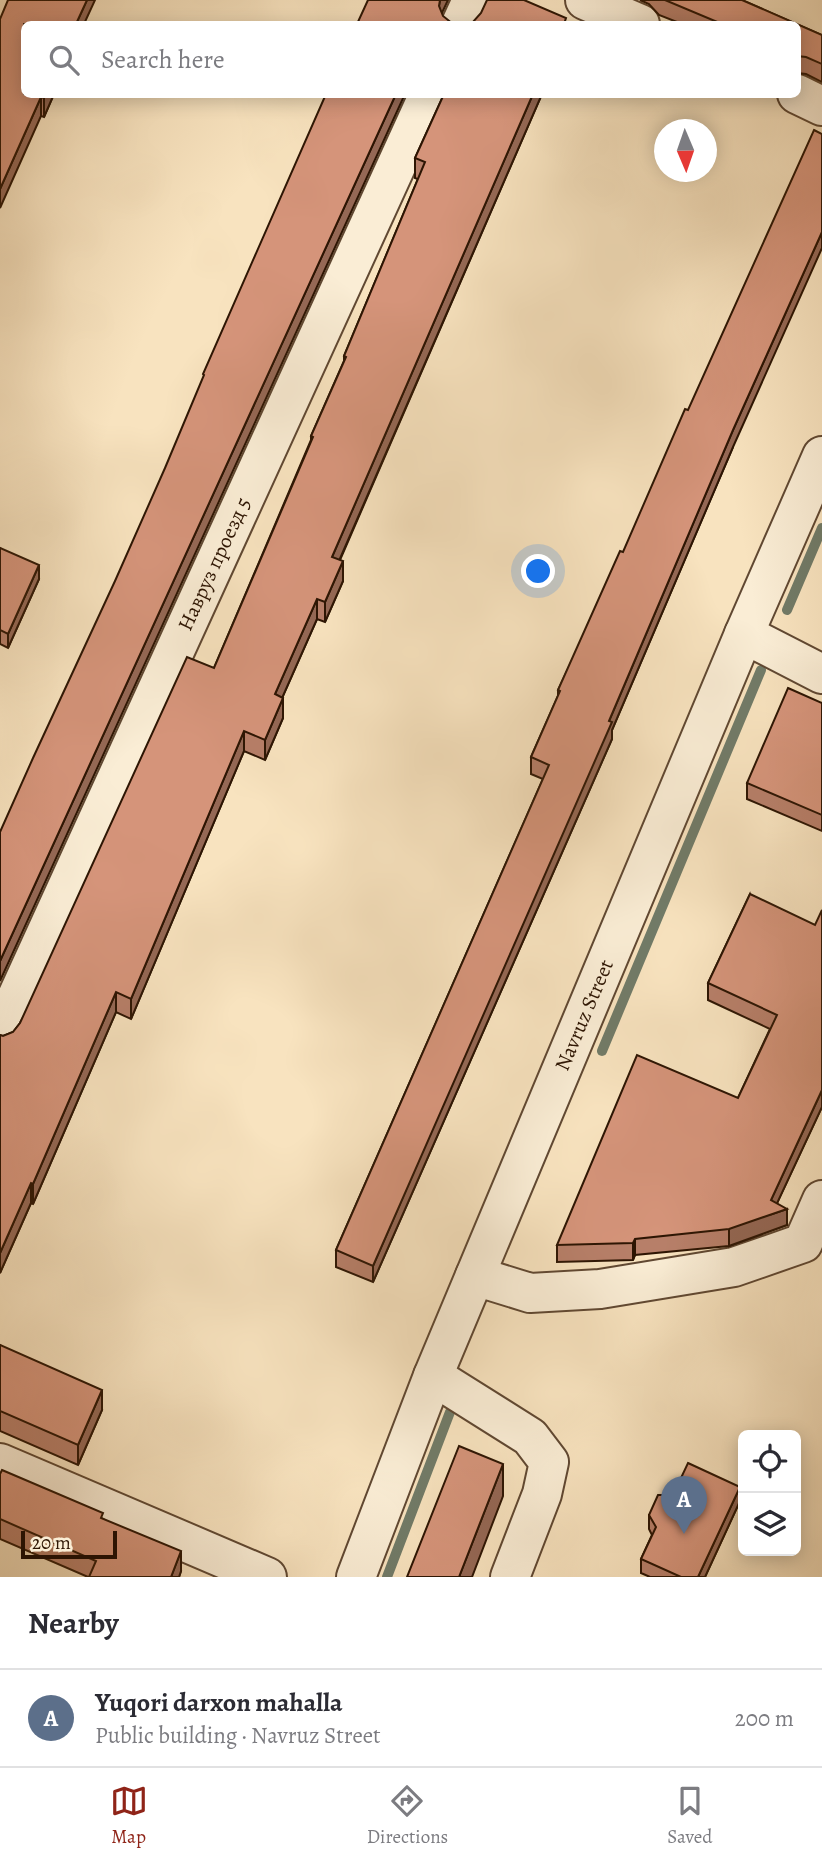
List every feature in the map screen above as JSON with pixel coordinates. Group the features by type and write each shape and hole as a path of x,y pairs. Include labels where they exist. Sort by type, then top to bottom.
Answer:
{"street":[{"path":"462,21 472,0"},
{"path":"585,0 633,21"},
{"path":"801,96 822,106"},
{"name":"Навруз проезд 5","path":"0,1034 427,98"},
{"name":"Navruz Street","path":"356,1577 433,1376 744,634 822,456"},
{"path":"744,634 822,674"},
{"path":"475,1276 530,1293 600,1289 734,1267 803,1243 822,1200"},
{"path":"433,1376 530,1437 549,1462 542,1494 510,1577"},
{"path":"0,1462 267,1577"}],"building":[{"path":"8,0 87,0 77,21 21,21 21,98 41,98 0,189 0,19"},
{"path":"368,0 440,0 443,16 449,21 358,21"},
{"path":"487,0 524,0 566,18 565,21 474,21"},
{"path":"665,0 742,0 790,21 715,21"},
{"path":"801,26 822,35 822,64 801,56"},
{"path":"324,98 394,98 0,961 0,832 115,581"},
{"path":"442,98 531,98 332,557 343,561 325,602 317,599 275,694 283,698 265,740 244,731 131,999 116,992 33,1184 31,1183 0,1253 0,1035 13,1032 20,1023 187,657 214,668 313,437 311,436 425,162 415,158"},
{"path":"814,130 822,134 822,232 733,430 609,721 612,722 373,1266 336,1250 549,765 531,757 560,691 558,690"},
{"path":"0,548 39,565 8,634 0,630"},
{"path":"788,688 822,703 822,815 747,783"},
{"path":"750,894 815,925 822,910 822,1090 771,1200 787,1209 729,1229 635,1239 633,1243 557,1245 637,1055 738,1098 777,1015 708,983"},
{"path":"0,1345 102,1390 78,1445 0,1411"},
{"path":"459,1446 503,1464 459,1577 407,1577"},
{"path":"688,1463 738,1486 698,1577 681,1577 641,1559 656,1527 649,1515 658,1495 673,1495"},
{"path":"2,1470 103,1513 101,1518 181,1551 171,1577 89,1577 96,1561 0,1519"}],"waterway":[{"path":"787,610 822,528"},
{"path":"602,1051 761,670"},
{"path":"387,1577 450,1412"}],"place":[{"name":"Yuqori darxon mahalla","path":"684,1534"}]}
